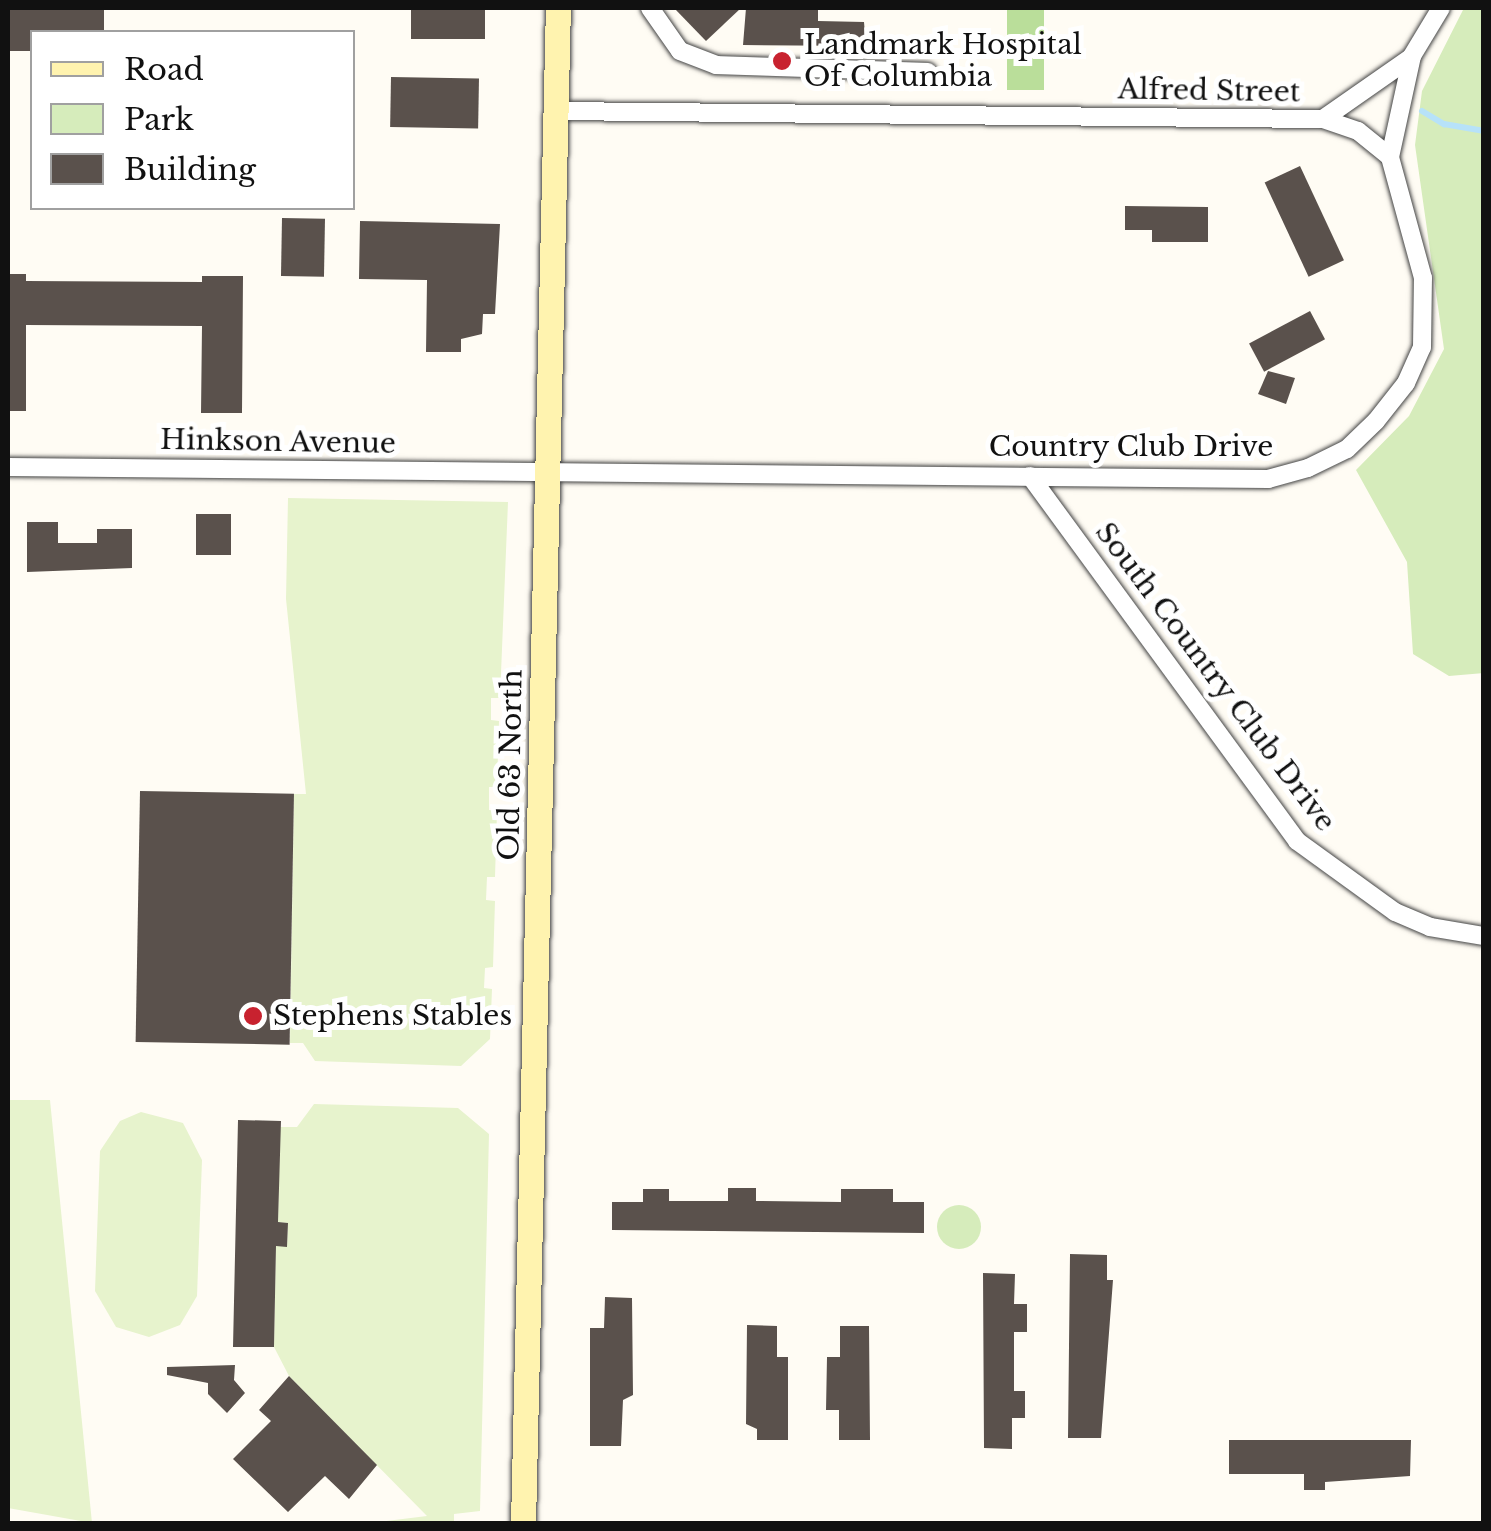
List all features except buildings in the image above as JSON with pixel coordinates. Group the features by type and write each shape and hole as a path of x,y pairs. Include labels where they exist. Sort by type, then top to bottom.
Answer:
{"main road":[{"name":"Old 63 North","path":"523,1524 558,8"}],"street":[{"path":"650,8 680,51 716,65 928,72"},
{"name":"Country Club Drive","path":"548,472 1268,478 1347,449 1406,384 1422,347 1422,278 1390,157 1412,56 1440,8"},
{"name":"Alfred Street","path":"1323,119 1412,56"},
{"name":"Alfred Street","path":"555,111 1323,119 1358,130 1390,157"},
{"name":"Hinkson Avenue","path":"8,467 548,472"},
{"name":"South Country Club Drive","path":"1030,476 1298,841 1395,912 1430,927 1484,936"}],"green space":[{"path":"1007,8 1044,8 1044,90 1007,90"},
{"path":"1464,8 1484,8 1484,673 1449,676 1413,654 1407,562 1356,470 1409,416 1444,349 1415,145 1422,91"},
{"path":"288,498 508,502 500,698 491,698 491,720 499,721 497,787 489,787 489,810 497,811 495,877 487,877 486,900 495,901 493,967 485,968 484,988 492,989 490,1039 461,1066 315,1061 303,1043 290,1043 294,794 306,794 286,599"},
{"path":"8,1100 50,1100 92,1523 8,1508"},
{"path":"314,1104 458,1108 489,1134 480,1511 454,1514 454,1523 370,1523 427,1516 289,1376 274,1347 276,1246 287,1246 288,1223 278,1222 280,1127 297,1127"},
{"path":"141,1112 183,1123 202,1160 197,1296 180,1325 149,1337 116,1327 95,1291 100,1151 120,1121"},
{"path":"959,1205 974,1212 981,1227 974,1242 959,1249 944,1242 937,1227 944,1212"}],"waterway":[{"path":"1422,111 1444,124 1484,131"}],"place":[{"name":"Landmark Hospital Of Columbia","path":"782,61"},
{"name":"Stephens Stables","path":"253,1016"}]}
